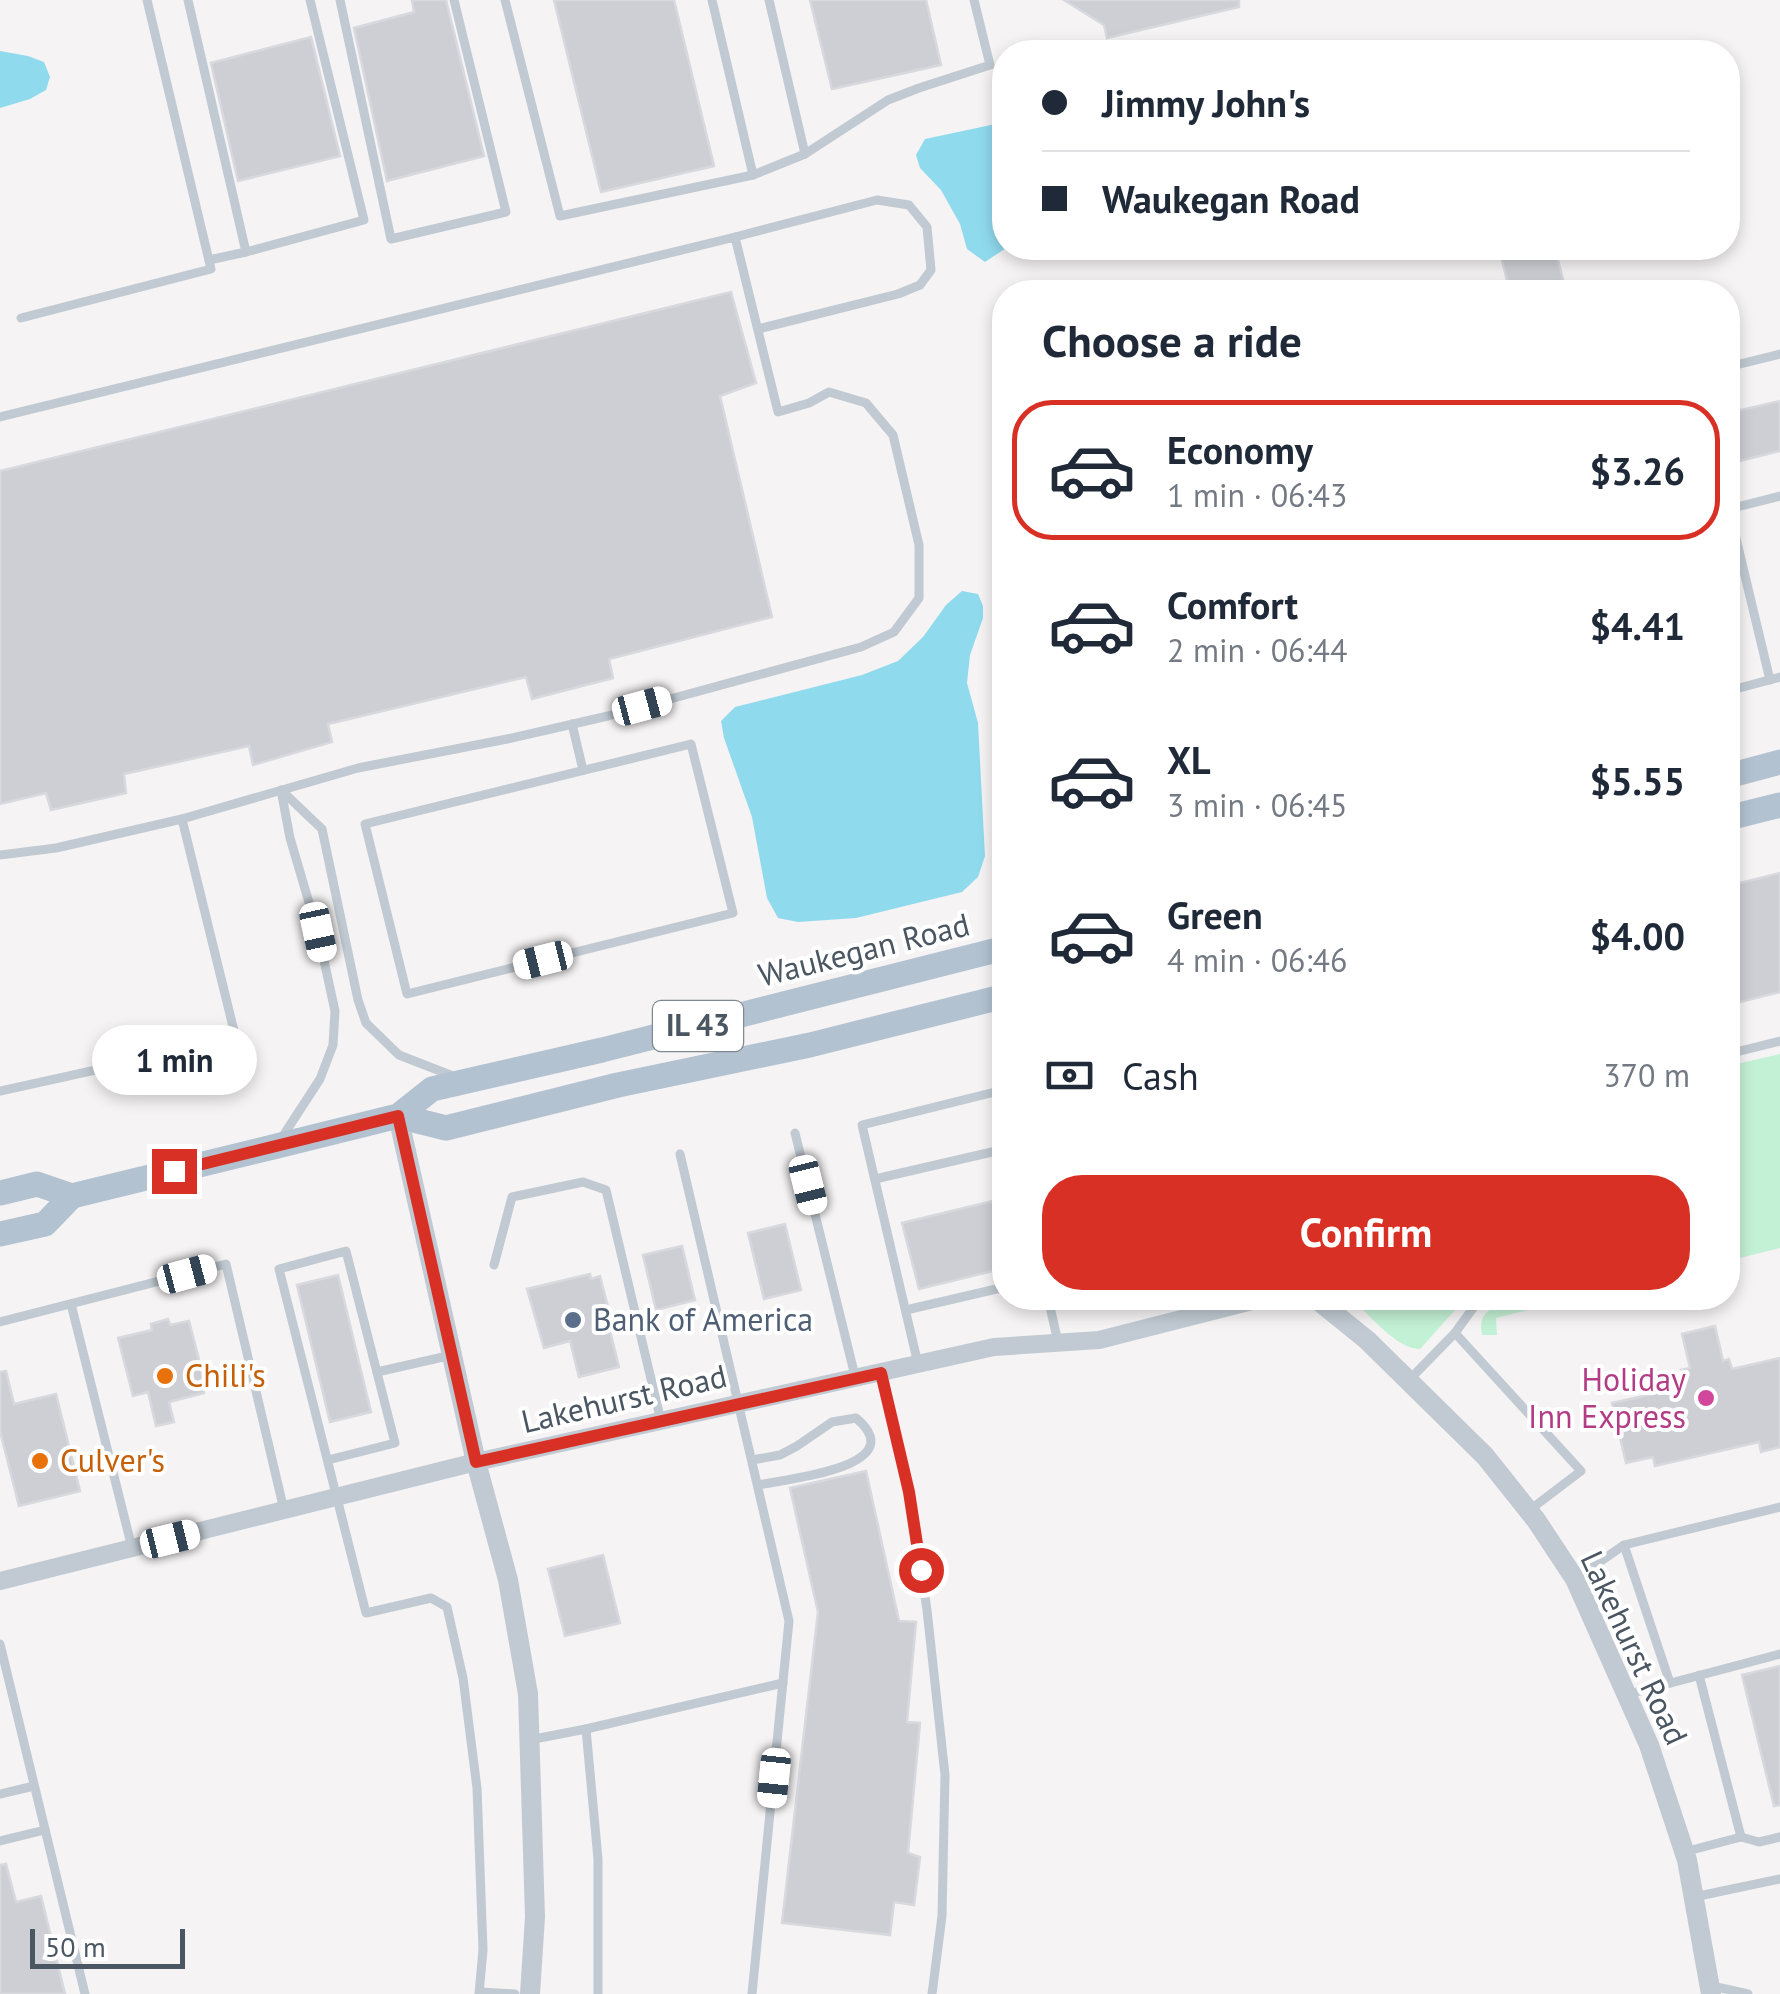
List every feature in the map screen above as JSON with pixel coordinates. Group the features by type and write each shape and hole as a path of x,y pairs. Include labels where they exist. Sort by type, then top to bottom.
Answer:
{"main road":[{"path":"1740,773 1780,762"},
{"path":"1740,815 1780,805"},
{"name":"Waukegan Road","path":"0,1234 45,1224 72,1196 398,1116 432,1089 620,1046 992,951"},
{"name":"Waukegan Road","path":"398,1116 446,1128 618,1084 810,1045 992,999"},
{"name":"Waukegan Road","path":"0,1192 37,1184 72,1196"}],"street":[{"path":"398,1116 476,1462 508,1580 528,1694 535,1917 530,1994"},
{"name":"Lakehurst Road","path":"0,1581 476,1462 994,1347 1099,1340 1217,1310"},
{"name":"Lakehurst Road","path":"1330,1310 1367,1340 1485,1456 1574,1579 1649,1745 1684,1852 1710,1990"}],"lane":[{"path":"22,318 211,269 147,0"},
{"path":"188,0 246,252"},
{"path":"209,260 364,220 310,0"},
{"path":"340,0 391,239 506,212 454,0"},
{"path":"505,0 560,216 753,175 805,154 888,100 990,65 974,0"},
{"path":"712,0 753,175"},
{"path":"769,0 805,154"},
{"path":"0,417 876,200 909,205 927,226 931,270 920,286 758,329"},
{"path":"0,856 56,848 182,818 358,768 572,724 861,647 894,632 919,598 918,545 893,435 866,403 829,392 778,412 735,237"},
{"path":"1740,364 1780,354"},
{"path":"1740,505 1780,496"},
{"path":"1740,549 1775,678 1740,688"},
{"path":"572,724 583,770"},
{"path":"691,744 733,913 406,994 365,824 583,770 691,744"},
{"path":"282,790 322,829 366,1024 399,1056 465,1080"},
{"path":"277,1146 320,1078 333,1045 335,1011 318,932 290,838 282,790"},
{"path":"0,1091 236,1039 182,818"},
{"path":"1740,1051 1780,1041"},
{"path":"918,1364 862,1125 992,1092"},
{"path":"795,1134 856,1379"},
{"path":"875,1180 992,1153"},
{"path":"680,1154 789,1621 752,1994"},
{"path":"494,1265 512,1197 583,1182 606,1190 662,1421"},
{"path":"328,1460 395,1443 346,1252 278,1269 366,1613 432,1598 447,1608 463,1678 477,1788 483,1950 480,1993 515,1994"},
{"path":"0,1322 226,1264 284,1510"},
{"path":"906,1310 992,1290"},
{"path":"71,1304 132,1548"},
{"path":"1051,1310 1058,1342"},
{"path":"1408,1380 1455,1333 1472,1310"},
{"path":"1455,1333 1581,1471 1528,1511"},
{"path":"377,1372 452,1355"},
{"path":"881,1373 909,1492 945,1776 942,1916 932,1994"},
{"path":"752,1460 780,1455 832,1422 856,1418 868,1429 872,1444 867,1455 852,1465 758,1485"},
{"path":"1574,1579 1624,1545 1780,1507"},
{"path":"1624,1545 1670,1683"},
{"path":"0,1644 85,1994"},
{"path":"1626,1694 1780,1654"},
{"path":"1699,1675 1741,1836"},
{"path":"529,1740 783,1684"},
{"path":"586,1730 598,1858 598,1994"},
{"path":"0,1794 34,1786"},
{"path":"0,1841 45,1830"},
{"path":"1684,1852 1741,1836 1759,1842 1780,1837"},
{"path":"1694,1897 1780,1879"},
{"path":"1710,1990 1748,1994"}],"green space":[{"path":"1780,1054 1780,1248 1740,1258 1740,1063"},
{"path":"1363,1310 1455,1310 1420,1349 1392,1337"},
{"path":"1528,1310 1496,1318 1497,1335 1482,1335 1483,1317 1488,1311"}],"water":[{"path":"0,51 44,62 50,77 46,90 0,108"},
{"path":"992,125 992,257 985,262 967,249 960,224 941,190 920,168 916,155 925,139"},
{"path":"962,591 978,594 983,606 967,683 978,723 985,856 978,877 962,892 856,918 798,922 778,918 767,898 752,817 721,721 735,707 862,675 898,661"}],"building":[{"path":"412,0 446,0 484,156 387,181 354,28 414,12"},
{"path":"554,0 674,0 714,166 601,192"},
{"path":"810,0 926,0 941,65 832,89"},
{"path":"1064,0 1239,0 1239,7 1107,38 1104,25"},
{"path":"311,37 340,156 238,181 211,63"},
{"path":"1502,260 1558,260 1563,280 1507,280"},
{"path":"731,292 756,383 720,396 772,617 609,659 613,678 532,699 526,677 328,724 332,742 253,765 249,746 124,774 126,793 51,810 46,793 0,804 0,471"},
{"path":"1780,401 1780,451 1740,461 1740,410"},
{"path":"1780,873 1780,992 1740,1002 1740,883"},
{"path":"992,1201 992,1271 919,1289 902,1223"},
{"path":"785,1224 801,1290 764,1299 748,1233"},
{"path":"682,1246 695,1300 656,1310 643,1255"},
{"name":"Bank of America","path":"590,1274 591,1279 600,1276 619,1367 579,1377 570,1341 544,1348 527,1289"},
{"path":"338,1275 371,1412 330,1422 297,1285"},
{"name":"Chili's","path":"168,1319 170,1325 189,1321 205,1383 204,1393 169,1402 174,1422 156,1426 148,1392 133,1396 118,1338 152,1330 151,1324"},
{"name":"Holiday Inn Express","path":"1715,1326 1723,1361 1729,1359 1732,1369 1780,1358 1780,1447 1761,1452 1759,1442 1655,1466 1653,1457 1626,1463 1612,1403 1653,1394 1652,1388 1683,1380 1681,1370 1690,1368 1682,1334"},
{"name":"Culver's","path":"6,1371 14,1404 56,1394 80,1491 19,1506 0,1431 0,1372"},
{"path":"866,1471 899,1621 916,1622 907,1722 920,1723 908,1853 920,1857 914,1905 894,1902 890,1935 782,1923 818,1612 790,1488"},
{"path":"603,1555 620,1623 565,1636 548,1569"},
{"path":"1780,1666 1780,1805 1774,1806 1742,1675"},
{"path":"6,1864 16,1902 41,1896 65,1994 0,1994 0,1865"}],"place":[{"name":"Bank of America","path":"573,1320"},
{"name":"Chili's","path":"165,1376"},
{"name":"Holiday Inn Express","path":"1706,1398"},
{"name":"Culver's","path":"40,1461"}],"route":[{"path":"174,1171 398,1116 476,1462 881,1373 909,1492 921,1570"}]}
